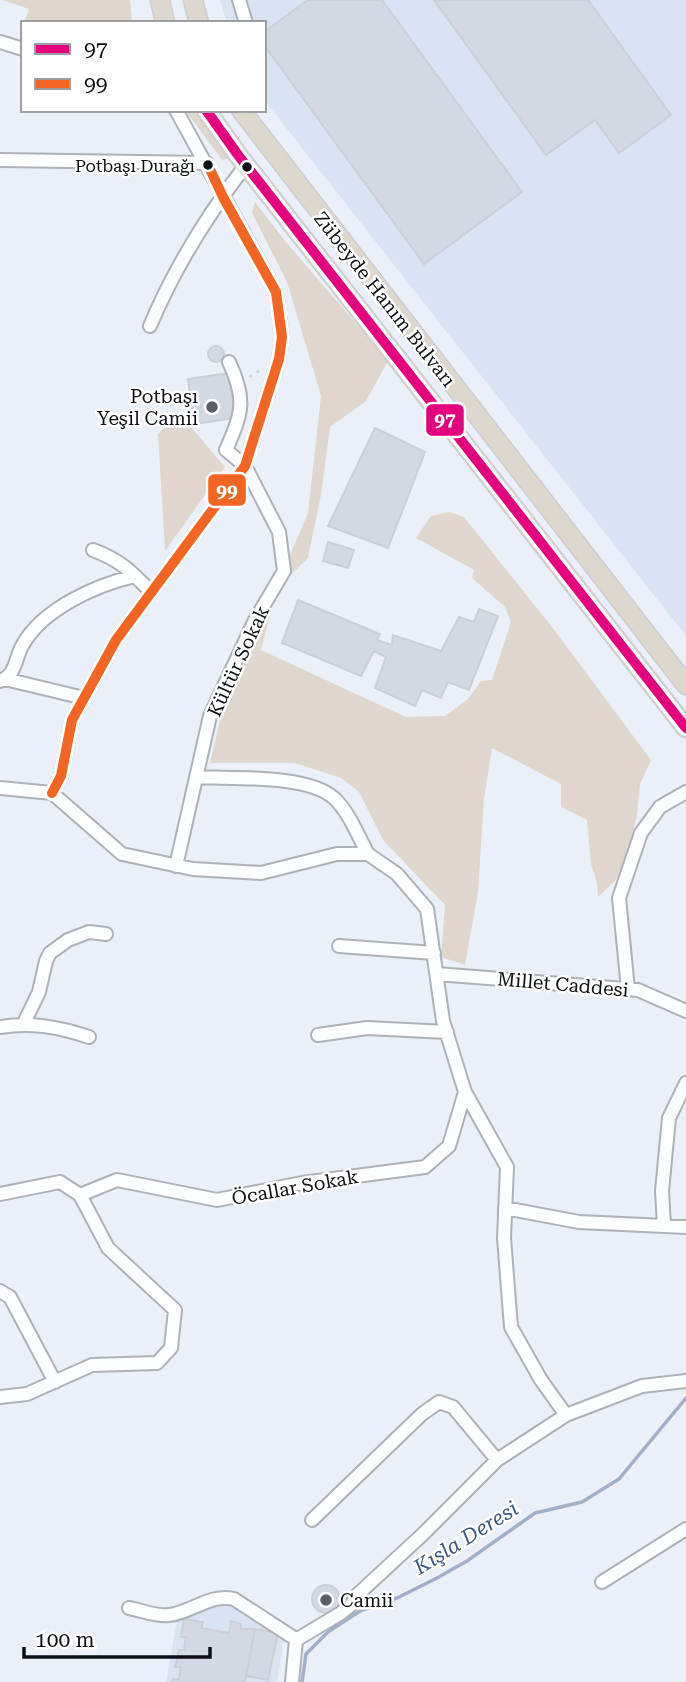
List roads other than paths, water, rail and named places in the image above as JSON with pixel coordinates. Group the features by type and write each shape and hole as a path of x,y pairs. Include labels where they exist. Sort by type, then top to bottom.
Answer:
{"highway":[{"path":"160,0 165,21"},
{"path":"193,0 198,21"},
{"name":"Zübeyde Hanım Bulvarı","path":"207,112 686,728"},
{"name":"Zübeyde Hanım Bulvarı","path":"243,112 686,685"}],"street":[{"path":"240,0 245,21"},
{"path":"0,42 21,48"},
{"path":"52,793 61,776 72,720 116,640 245,466 279,359 282,337 276,292 177,112"},
{"path":"0,160 207,163"},
{"path":"150,326 163,294 222,197 246,165"},
{"name":"Kültür Sokak","path":"176,866 210,716 255,620 284,570 279,532 245,466 226,450 241,415 239,383 229,362"},
{"path":"93,550 115,558 151,592"},
{"path":"3,680 15,668 23,646 52,612 116,580 135,576"},
{"path":"3,680 84,698"},
{"path":"196,777 302,782 331,795 341,805 368,854 397,874 427,909 447,1032 465,1091 507,1167 505,1238 511,1327 541,1380 566,1415"},
{"path":"0,788 52,793 122,854 176,866 261,873 337,854 368,854"},
{"path":"628,989 619,898 641,832 660,807 686,792"},
{"path":"24,1023 39,992 50,953 68,940 89,932 106,934"},
{"path":"339,946 434,953"},
{"name":"Millet Caddesi","path":"437,974 638,990 686,1012"},
{"path":"0,1027 24,1023 62,1028 89,1037"},
{"path":"318,1035 367,1028 447,1032"},
{"path":"664,1225 663,1191 669,1118 686,1083"},
{"name":"Öcallar Sokak","path":"80,1195 117,1180 217,1200 302,1183 425,1167 449,1146 465,1091"},
{"path":"0,1194 60,1182 80,1195 108,1248 175,1310 171,1348 157,1363 92,1365 27,1394 0,1397"},
{"path":"505,1208 579,1222 686,1227"},
{"path":"0,1292 10,1297 55,1381"},
{"path":"297,1640 351,1605 357,1595 497,1460 566,1415 642,1386 686,1381"},
{"path":"312,1520 422,1414 439,1402 453,1406 497,1460"},
{"path":"602,1583 686,1529"},
{"path":"129,1608 168,1616 227,1597 297,1640"},
{"path":"292,1682 297,1640"}],"waterway":[{"name":"Kışla Deresi","path":"302,1682 306,1654 328,1632 360,1611 397,1598 437,1578 467,1561 535,1513 582,1502 619,1479 686,1398"}],"place":[{"name":"Potbaşı Durağı","path":"208,165"},
{"name":"Potbaşı Yeşil Camii","path":"212,407"},
{"name":"Camii","path":"326,1600"}]}
